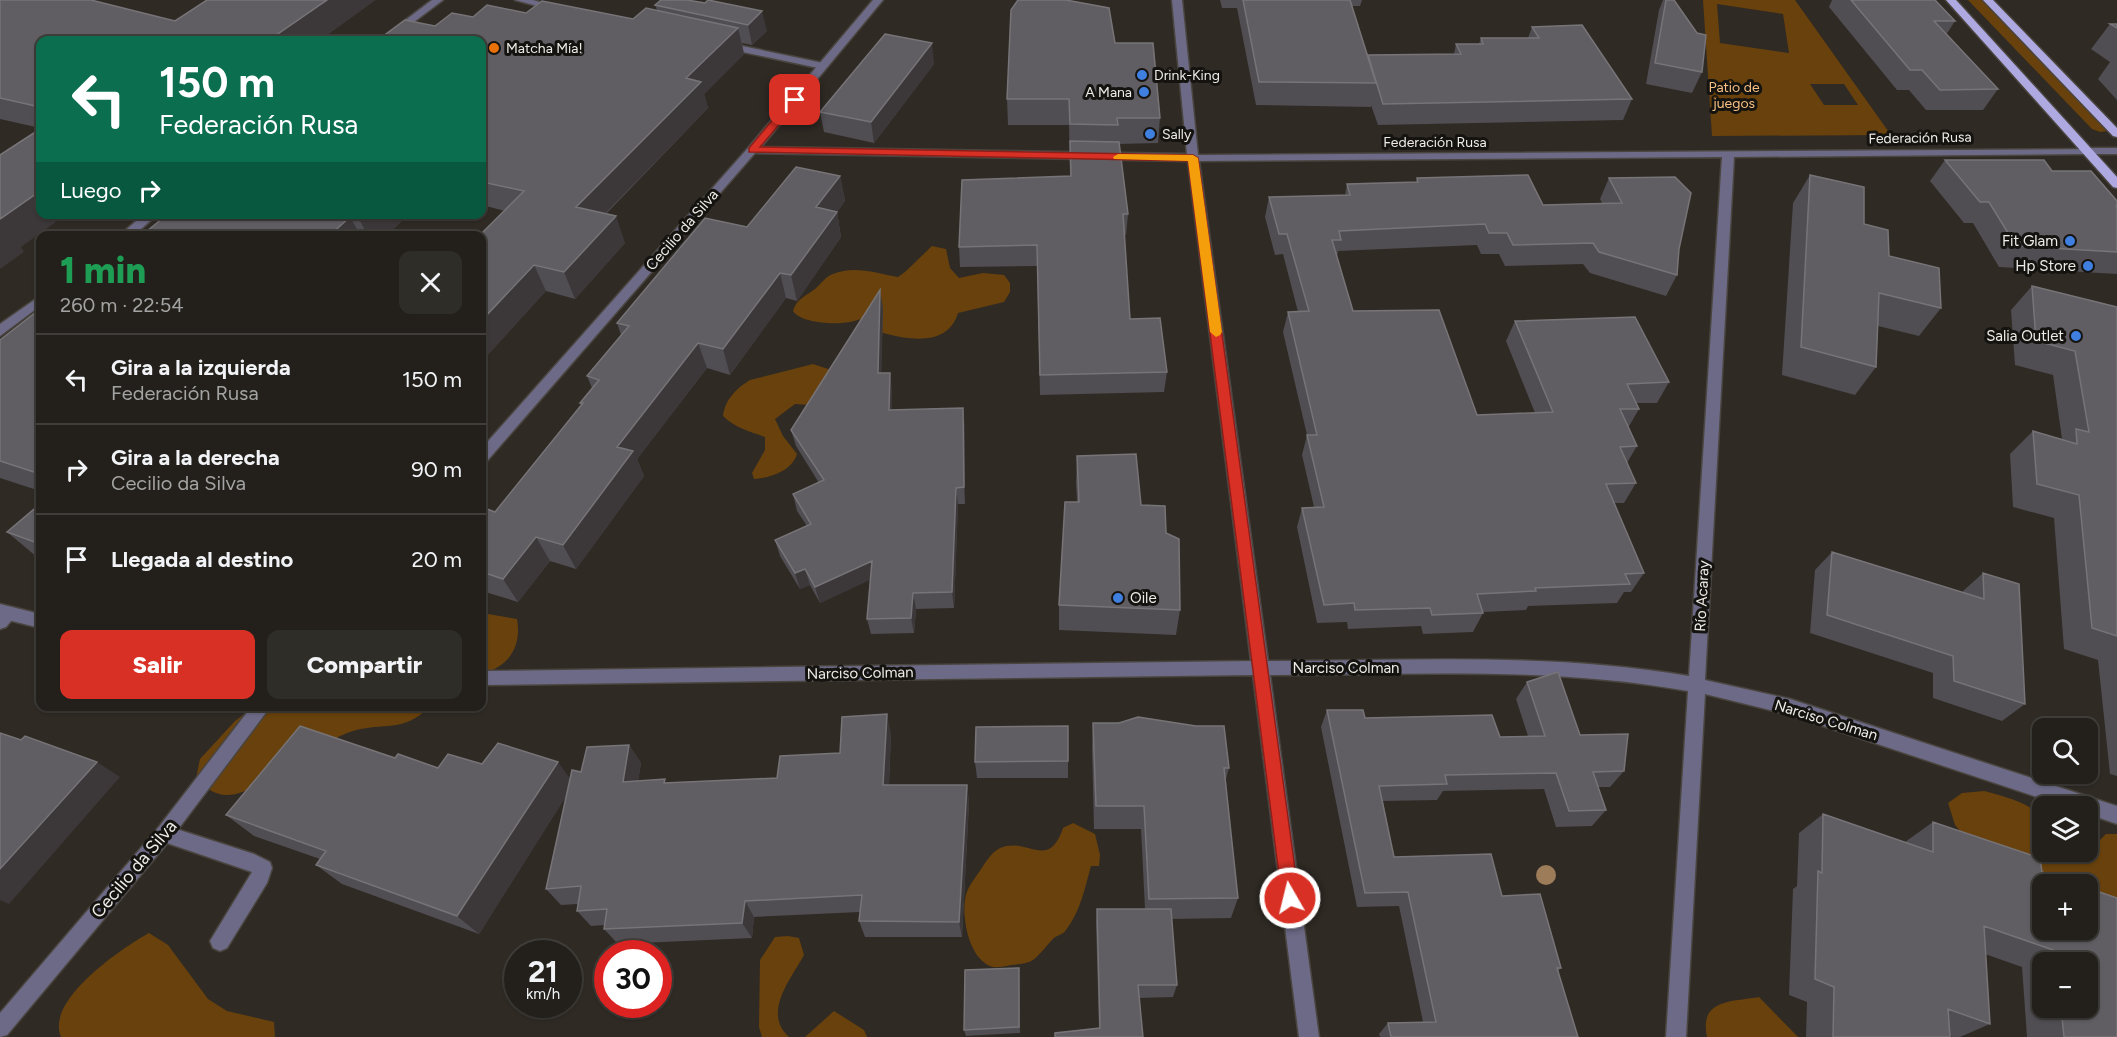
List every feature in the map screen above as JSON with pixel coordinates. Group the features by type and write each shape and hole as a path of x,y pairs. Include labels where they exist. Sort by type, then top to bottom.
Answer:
{"main road":[{"path":"1951,0 2117,184"},
{"path":"1988,0 2117,134"}],"street":[{"path":"389,36 438,0"},
{"path":"520,0 570,11"},
{"name":"Cecilio da Silva","path":"486,452 752,150 878,0"},
{"path":"1177,0 1193,158 1309,1037"},
{"path":"707,42 823,66"},
{"name":"Federación Rusa","path":"752,150 1193,158 1728,156 2117,151"},
{"name":"Río Acaray","path":"1676,1037 1728,156"},
{"path":"131,231 146,219"},
{"path":"0,331 36,303"},
{"path":"3,616 36,620"},
{"name":"Narciso Colman","path":"486,678 1260,668 1545,668 1634,674 1696,685 1790,707 2117,815"},
{"name":"Cecilio da Silva","path":"0,1028 164,834 259,711"},
{"path":"164,834 254,863 263,868 260,877 220,941"}],"green space":[{"name":"Patio de juegos","path":"1703,0 1795,0 1891,135 1712,136","holes":["1717,4 1783,14 1789,53 1720,43","1810,84 1844,84 1858,105 1824,105"]},
{"path":"1968,0 1983,0 2108,131 2100,132 2092,129"},
{"path":"932,246 946,249 950,268 959,278 983,273 1004,275 1010,283 1010,292 1004,302 958,313 952,326 942,334 916,339 887,334 861,326 860,319 845,323 814,322 798,316 793,311 799,301 830,275 841,271 857,270 898,277"},
{"path":"813,364 831,370 811,405 795,404 775,419 783,436 797,454 794,460 780,473 754,479 752,473 765,450 765,437 732,424 723,416 726,404 736,390 750,380"},
{"path":"486,614 517,619 517,638 512,654 500,666 486,672"},
{"path":"249,711 424,711 402,724 353,731 323,745 256,786 240,793 222,795 206,787 196,778 200,759 235,721"},
{"path":"1984,791 2032,808 2032,862 2098,862 2098,842 2106,834 2117,834 2117,898 2113,902 2098,902 2098,874 2032,876 1971,844 1955,825 1948,803 1962,793"},
{"path":"1073,823 1095,834 1100,855 1099,866 1091,866 1082,900 1071,923 1065,932 1054,938 1031,961 998,967 985,963 973,949 966,929 965,900 972,882 996,850 1010,846 1036,850 1051,848 1063,828"},
{"path":"149,933 168,945 208,999 227,1011 274,1022 275,1037 61,1037 59,1023 64,1007 75,992 105,963"},
{"path":"775,937 799,938 804,955 786,985 778,1007 781,1028 789,1037 762,1037 759,1027 760,960"},
{"path":"1759,997 1798,1037 1707,1037 1708,1015 1713,1009 1728,1002"},
{"path":"834,1011 864,1030 867,1037 805,1037"}],"building":[{"path":"0,0 91,0 175,21 207,0 327,0 275,36 36,36 36,106 0,98"},
{"path":"661,0 705,3 708,0 762,11 748,25 655,5"},
{"path":"1018,0 1066,0 1109,8 1115,43 1153,43 1160,118 1117,118 1118,125 1070,124 1069,99 1007,99 1011,10"},
{"path":"1243,0 1350,0 1376,83 1259,82"},
{"path":"1666,0 1674,0 1697,33 1706,35 1702,72 1655,63"},
{"path":"1851,0 1935,0 1955,21 1934,21 1998,89 1940,90 1922,70 1910,70"},
{"path":"542,1 633,19 646,8 738,28 686,78 701,82 576,207 616,216 564,272 534,265 486,316 486,231 484,231 524,191 486,183 486,36 383,36 405,20 435,26 452,13 473,17 487,5 526,13"},
{"path":"1582,25 1632,99 1383,104 1368,55 1461,54 1456,44 1483,44 1481,38 1539,38 1532,27"},
{"path":"885,34 932,43 871,122 820,112"},
{"path":"36,132 36,194 0,219 0,155"},
{"path":"1070,141 1119,142 1128,214 1123,214 1130,319 1160,318 1167,372 1040,375 1037,245 959,247 962,180 1071,176"},
{"path":"1945,160 2044,160 2052,171 2091,171 2117,201 2117,252 2016,246 1989,202 1980,202"},
{"path":"796,167 840,176 816,207 837,212 791,275 780,273 723,349 698,343 617,447 633,451 563,545 536,537 503,579 486,573 486,509 495,512 583,403 580,403 599,380 587,376 629,326 617,323 705,218 747,227"},
{"path":"1528,175 1543,205 1622,203 1609,178 1675,177 1691,193 1679,249 1677,275 1599,252 1593,243 1513,245 1507,233 1489,233 1485,224 1339,231 1341,240 1332,240 1353,311 1439,310 1477,415 1553,412 1515,321 1635,317 1669,382 1627,384 1639,409 1620,409 1637,446 1620,447 1636,483 1606,484 1644,573 1625,574 1630,584 1535,588 1536,591 1477,594 1483,613 1432,615 1430,608 1355,610 1354,603 1324,605 1302,508 1324,507 1307,435 1317,435 1288,312 1309,311 1287,234 1279,234 1269,197 1350,195 1347,184 1418,182 1417,178"},
{"path":"1810,175 1864,187 1864,224 1888,230 1889,256 1939,268 1941,308 1879,293 1876,367 1801,347"},
{"path":"162,219 348,219 335,231 147,231"},
{"path":"2032,286 2117,307 2117,636 2092,628 2079,495 2037,484 2033,431 2077,444 2076,429 2089,432 2075,351 2036,341"},
{"path":"880,290 878,373 890,373 889,410 963,408 964,487 956,488 952,592 913,593 911,618 867,619 872,561 815,587 805,569 795,573 775,540 811,524 793,494 824,480 791,430"},
{"path":"36,312 36,473 0,461 0,340"},
{"path":"1136,454 1141,505 1165,506 1166,533 1179,539 1180,610 1059,605 1065,502 1079,502 1077,456"},
{"path":"36,507 36,543 7,532"},
{"path":"1832,552 1984,599 1983,573 2019,584 2025,704 1954,681 1953,656 1827,615"},
{"path":"1558,672 1580,735 1628,734 1624,771 1593,772 1606,810 1569,811 1556,773 1445,775 1447,784 1379,786 1394,857 1491,854 1502,896 1540,894 1561,968 1557,968 1578,1037 1391,1037 1388,1023 1436,1022 1408,892 1365,893 1327,710 1363,710 1365,718 1492,715 1500,737 1545,736 1527,682"},
{"path":"887,714 883,785 967,785 959,922 859,921 862,895 745,901 742,923 604,929 607,909 577,911 581,886 546,889 572,770 581,772 587,747 629,745 623,782 665,779 664,783 777,778 780,756 840,753 842,717"},
{"path":"1138,717 1196,726 1224,726 1229,768 1224,768 1238,898 1149,899 1144,806 1096,806 1093,723 1119,723"},
{"path":"300,726 395,758 398,754 438,768 448,754 482,764 498,743 558,762 457,916 316,865 326,851 226,815"},
{"path":"1068,726 1068,761 975,762 976,727"},
{"path":"0,733 21,740 25,736 97,762 0,869"},
{"path":"1823,814 1933,852 1933,822 2032,855 2032,862 2041,862 2042,872 2048,874 2032,874 2032,940 2098,940 2098,891 2117,898 2117,1037 2064,1037 2062,1018 2098,1018 2098,952 2056,952 1984,926 1990,1024 1948,1009 1950,1037 1833,1037 1834,987 1815,979 1818,871 1822,873"},
{"path":"1097,909 1171,909 1177,985 1138,985 1143,1037 1055,1037 1055,1033 1100,1028"},
{"path":"1019,968 1019,1027 964,1030 965,970"}],"slow traffic":[{"path":"1118,157 1193,158 1216,332"}],"place":[{"name":"Matcha Mía!","path":"494,48"},
{"name":"Drink-King","path":"1142,75"},
{"name":"A Mana","path":"1144,92"},
{"name":"Sally","path":"1150,134"},
{"name":"Fit Glam","path":"2070,241"},
{"name":"Hp Store","path":"2088,266"},
{"name":"Salia Outlet","path":"2076,336"},
{"name":"Oile","path":"1118,598"}],"route":[{"path":"795,100 752,150 1193,158 1290,898"}]}
